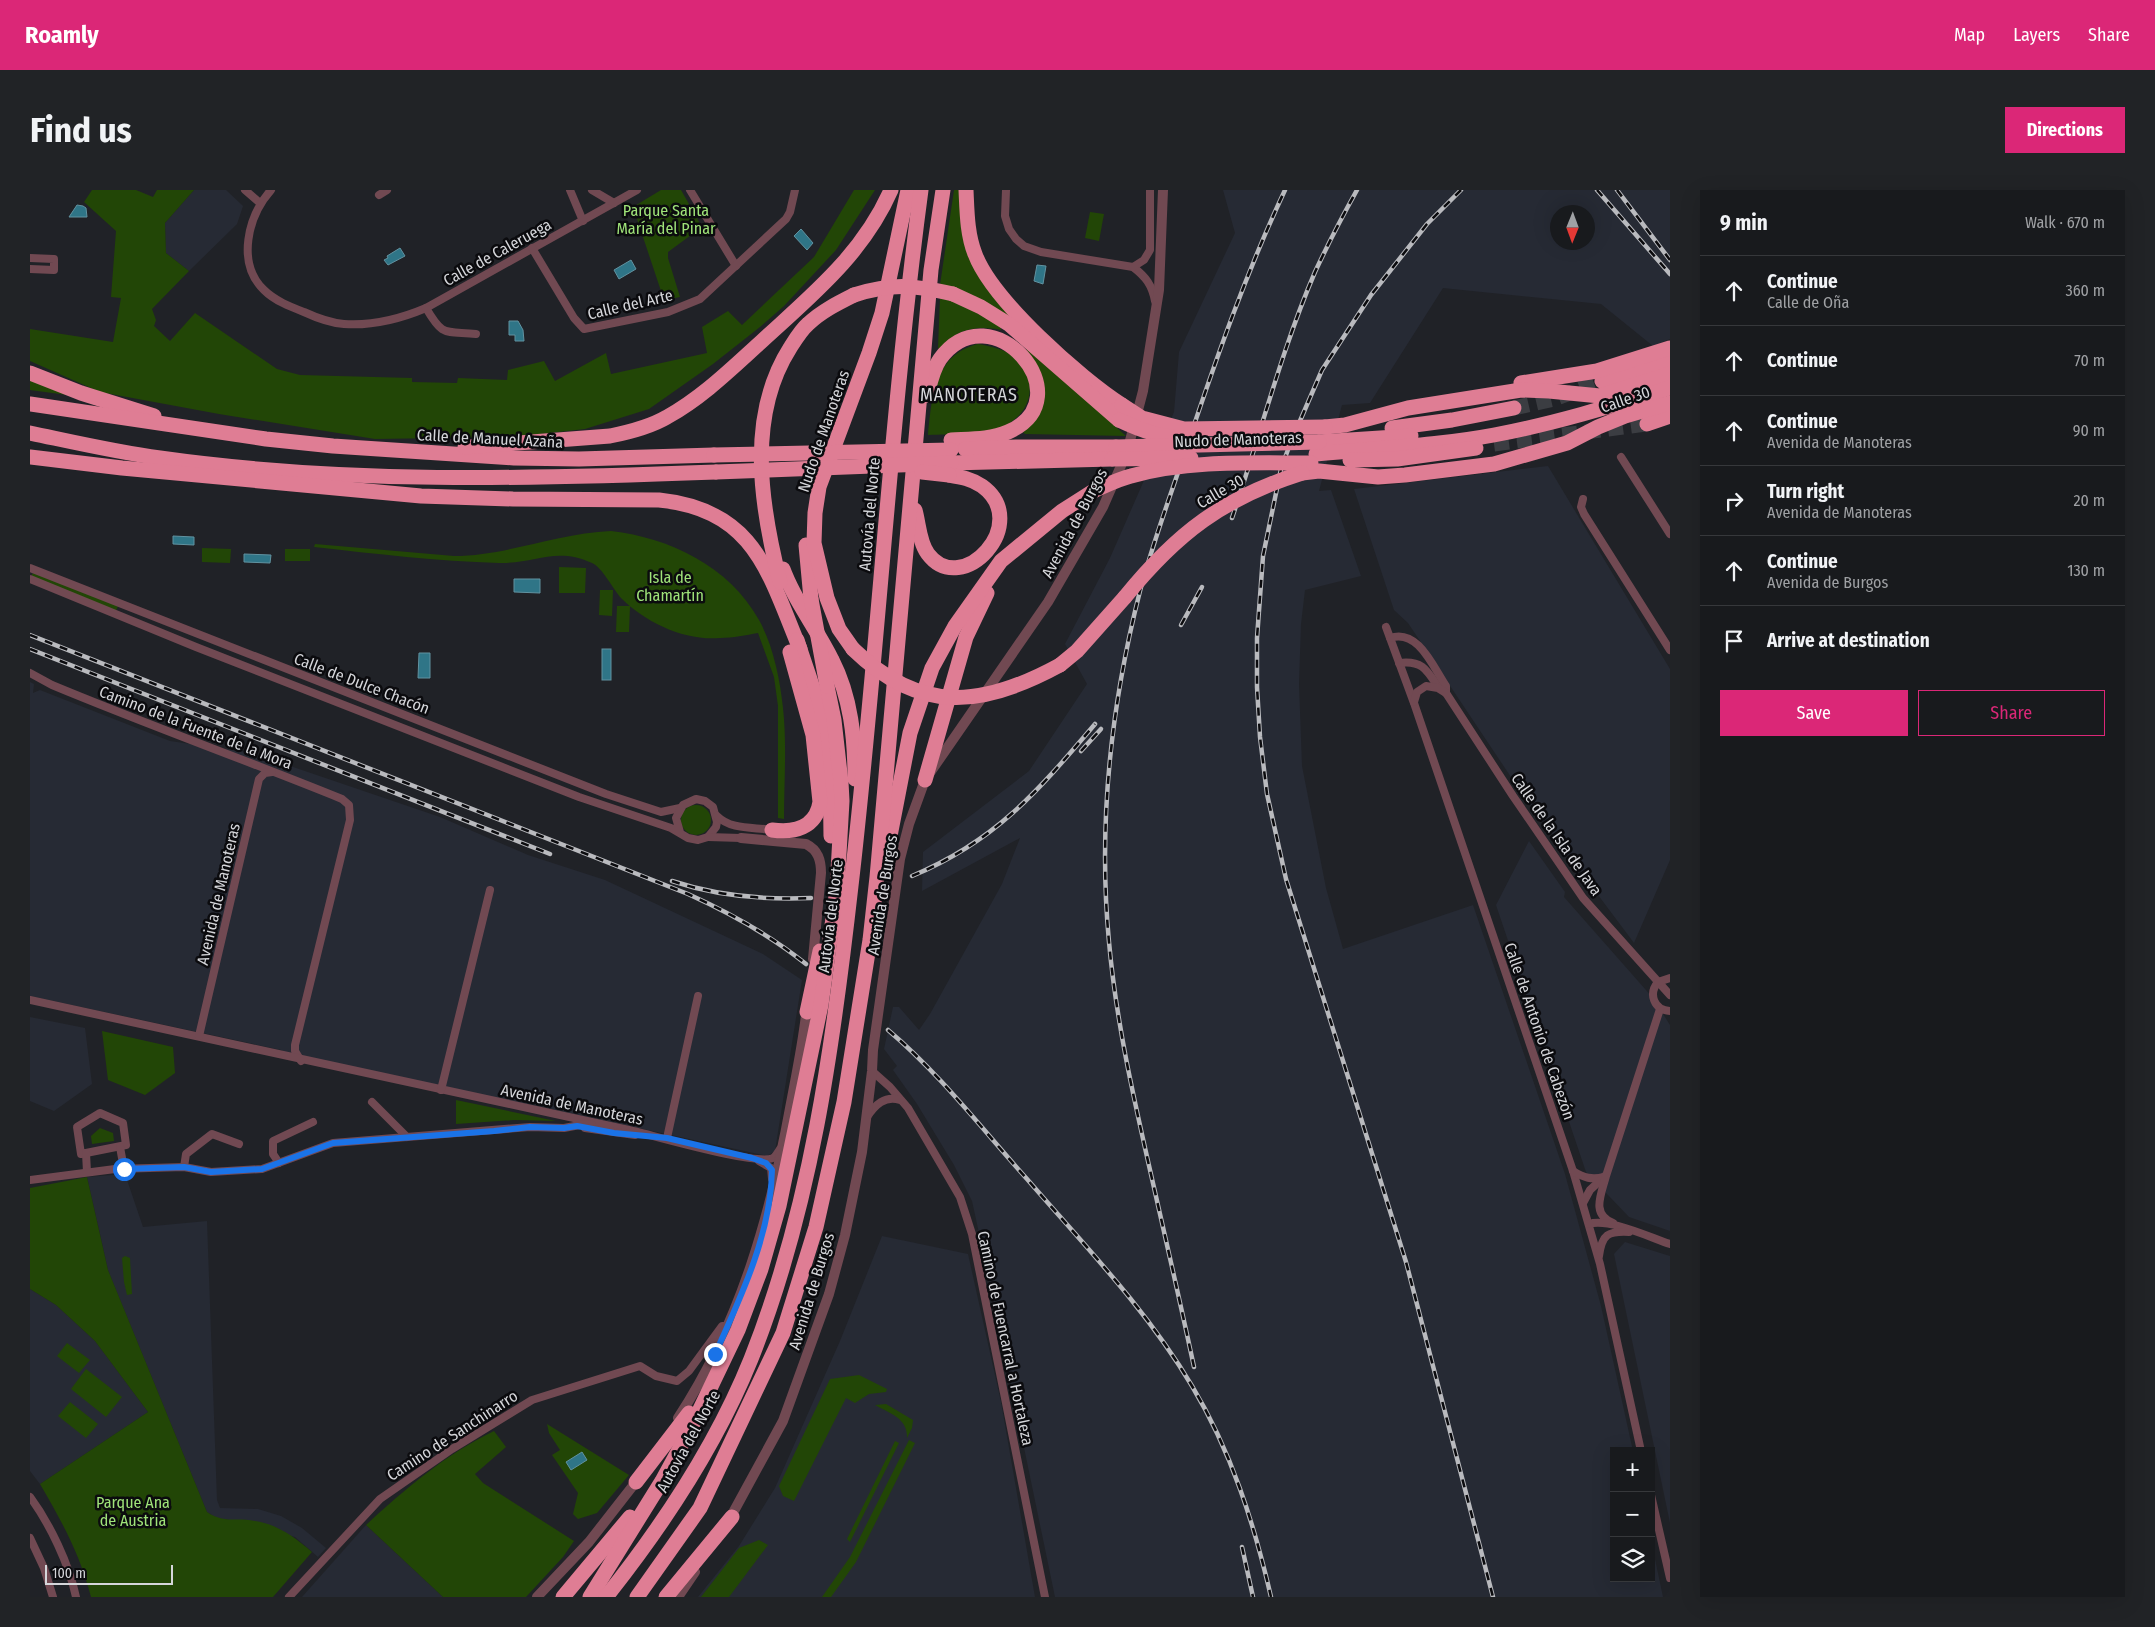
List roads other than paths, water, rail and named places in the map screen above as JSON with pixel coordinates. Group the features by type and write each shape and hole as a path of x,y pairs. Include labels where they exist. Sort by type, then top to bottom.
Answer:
{"highway":[{"path":"389,450 587,439 632,431 667,418 710,388 839,269 868,234 891,190"},
{"name":"Nudo de Manoteras","path":"853,649 836,623 827,598 814,543 815,513 819,488 882,313 908,190"},
{"name":"Autovía del Norte","path":"606,1597 642,1551 684,1488 721,1424 750,1360 784,1267 810,1161 822,1100 841,975 854,862 868,732 906,299 921,190"},
{"path":"637,1597 700,1508 783,1333 816,1227 844,1102 870,940 877,877 912,501 931,270 942,190"},
{"name":"Nudo de Manoteras","path":"966,190 969,234 974,253 983,270 1013,310 1121,413 1172,427"},
{"path":"807,1071 831,866 831,793 820,716 771,545 763,490 761,447 774,375 807,324 836,304 874,289 901,285 922,287 953,294 981,307 1010,325 1104,407 1121,413 1150,429 1176,434 1274,431 1378,469 1502,453 1548,441 1601,417 1670,395"},
{"path":"30,433 160,458 302,472 461,478 716,472 737,476 901,471 951,457 989,437 1008,432 1023,423 1032,410 1037,394 1033,372 1026,359 1010,345 985,337 968,338 949,348 935,369 917,432"},
{"path":"1393,411 1419,400 1597,371 1670,348"},
{"path":"1163,446 1319,448 1496,425 1573,406 1601,388 1670,360"},
{"path":"30,373 183,427"},
{"name":"Calle 30","path":"853,649 871,666 912,690 956,698 1002,692 1033,680 1060,665 1077,652 1170,546 1208,516 1255,490 1319,448 1345,425 1393,411 1521,390 1549,391 1601,388 1670,374"},
{"path":"1163,446 1178,443 1363,451 1495,435 1670,388"},
{"name":"Calle 30","path":"1319,448 1319,471 1378,477 1405,476 1494,464 1567,443 1625,416 1670,403"},
{"name":"Calle de Manuel Azaña","path":"30,404 266,439 389,450 514,458 579,459 805,452 951,457"},
{"path":"877,877 885,864 910,733 932,668 955,626 1002,561 1062,511 1095,490 1124,478 1154,470 1266,463 1319,448 1514,408"},
{"path":"1647,424 1670,416"},
{"name":"Calle 30","path":"1172,427 1319,448"},
{"path":"1319,448 1335,461 1372,461 1415,457 1494,444"},
{"name":"Nudo de Manoteras","path":"951,457 1016,446 1114,453 1319,448"},
{"name":"Nudo de Manoteras","path":"1114,453 1163,446"},
{"path":"30,452 142,462 160,458"},
{"path":"30,457 122,468 421,496 659,500 678,502 701,509 722,520 736,530 750,544 767,570 800,649"},
{"path":"912,501 921,538 928,554 941,565 956,568 970,564 981,558 992,547 998,533 1000,514 995,500 982,486 968,479 951,457"},
{"path":"302,472 323,480 456,496"},
{"path":"763,490 778,555 787,578 796,600 833,660 849,706 855,762 854,862"},
{"path":"590,1597 662,1481 693,1424 760,1269 779,1206 827,966 840,856 841,775 834,720 811,600 806,542 808,523 815,513"},
{"path":"925,780 966,637 985,596 1023,543"},
{"path":"750,544 775,602 802,690 813,735 819,788 819,810 810,824 801,829 790,831 772,830"},
{"path":"807,1012 823,939"},
{"path":"636,1482 684,1422 733,1328"},
{"path":"563,1597 632,1514 693,1424"},
{"path":"666,1597 732,1517"}],"street":[{"path":"245,190 260,203"},
{"name":"Calle de Caleruega","path":"271,190 260,203 249,229 248,252 252,271 265,291 287,306 320,319 344,324 373,323 400,318 426,308 637,190"},
{"path":"379,194 387,190"},
{"path":"570,190 582,221"},
{"path":"592,190 614,203"},
{"path":"690,190 736,266"},
{"name":"Calle del Arte","path":"532,248 574,318 584,329 668,312 700,299 786,219 796,190"},
{"path":"1006,190 1005,216 1009,229 1024,246 1042,252 1133,267 1153,287 1156,306"},
{"path":"1133,267 1144,260 1150,250 1150,190"},
{"name":"Avenida de Burgos","path":"678,1597 732,1517 783,1421 821,1319 845,1236 862,1152 873,1050 900,859 909,824 925,780 1048,602 1103,507 1127,452 1143,391 1159,290 1163,190"},
{"path":"30,258 54,259 54,270 30,269"},
{"path":"426,308 437,328 443,331 476,334"},
{"path":"1622,457 1670,534"},
{"path":"1582,499 1581,507 1584,514 1670,650"},
{"name":"Calle de Dulce Chacón","path":"30,568 583,785 654,810 668,812 680,808"},
{"name":"Calle de Dulce Chacón","path":"30,579 579,797 680,832"},
{"name":"Calle de Antonio de Cabezón","path":"1386,627 1414,703 1583,1203 1599,1260 1640,1447"},
{"name":"Calle de la Isla de Java","path":"1390,638 1404,636 1417,642 1446,686 1446,693"},
{"path":"218,655 223,644"},
{"name":"Calle de la Isla de Java","path":"1399,663 1410,662 1422,666 1438,688 1446,693 1508,789 1583,898 1670,995"},
{"name":"Camino de la Fuente de la Mora","path":"30,673 52,685 136,720 250,764 276,772 346,801 351,807 350,820 295,1045"},
{"path":"302,688 305,675"},
{"path":"1414,703 1415,697 1421,688 1432,685 1438,688"},
{"path":"396,724 400,713"},
{"path":"487,760 491,748"},
{"name":"Avenida de Manoteras","path":"199,1036 259,779 265,773 276,772"},
{"path":"579,797 583,785"},
{"path":"708,836 716,827 716,816 713,807 700,800 691,800 680,808 676,822 680,832 693,840 708,836 806,844 813,848 821,863 807,1012 784,1143 771,1202 733,1328"},
{"path":"716,816 731,826 772,830"},
{"path":"442,1090 490,890"},
{"path":"1670,978 1658,982 1652,996 1660,1009 1670,1011"},
{"path":"551,1113 577,1126 614,1133 667,1138 698,996"},
{"name":"Avenida de Manoteras","path":"30,1000 752,1158 766,1163 772,1170 771,1202"},
{"path":"1660,1009 1606,1176 1599,1210 1604,1220 1670,1244"},
{"path":"282,1056 292,1051 295,1045"},
{"path":"295,1045 295,1051 301,1060"},
{"name":"Camino de Fuencarral a Hortaleza","path":"872,1071 908,1108 960,1197 966,1213 972,1234 1045,1597"},
{"path":"867,1118 873,1109 885,1099 894,1098 900,1100"},
{"path":"372,1102 407,1137"},
{"path":"100,1113 123,1123 126,1145 120,1147 81,1154 77,1127 100,1113"},
{"path":"279,1163 273,1154 273,1141 313,1122"},
{"path":"30,1180 124,1169 184,1167 211,1172 262,1169 333,1143 530,1127 564,1128 585,1124 626,1129"},
{"path":"184,1167 186,1154 212,1134 239,1144"},
{"name":"Avenida de Manoteras","path":"752,1158 772,1158 784,1143"},
{"path":"120,1147 124,1169"},
{"path":"86,1153 87,1172"},
{"path":"1573,1171 1589,1179 1606,1176"},
{"path":"1583,1203 1590,1190 1606,1176"},
{"path":"1589,1224 1596,1222 1613,1223"},
{"path":"1599,1260 1600,1246 1606,1236 1619,1232 1634,1232"},
{"name":"Camino de Sanchinarro","path":"289,1597 380,1499 452,1448 505,1415 532,1400 640,1366 656,1376 677,1381 690,1371 722,1326 733,1328"},
{"path":"537,1597 589,1542 636,1482"},
{"path":"30,1497 44,1516 76,1597"},
{"path":"1655,1512 1670,1578"},
{"path":"30,1538 44,1568 53,1597"}],"water":[{"path":"77,205 86,208 87,217 69,217"},
{"path":"801,229 813,243 807,250 794,236"},
{"path":"400,248 405,256 388,265 384,260"},
{"path":"631,260 636,269 619,279 614,270"},
{"path":"1037,265 1046,266 1043,284 1034,281"},
{"path":"509,321 518,321 523,330 524,341 515,341 515,335 509,335"},
{"path":"173,536 194,537 194,545 173,544"},
{"path":"244,554 271,555 270,563 244,562"},
{"path":"514,579 540,579 540,593 514,592"},
{"path":"602,649 611,649 611,680 602,680"},
{"path":"419,653 430,653 430,678 418,678"},
{"path":"582,1452 587,1460 571,1470 566,1462"}],"tunnel":[{"path":"1514,408 1554,399 1602,381"},
{"path":"1494,444 1647,424"}],"railway":[{"path":"1194,1367 1131,1085 1116,1000 1106,898 1106,810 1121,677 1140,591 1162,518 1232,316 1285,190"},
{"path":"1232,518 1281,363 1303,302 1325,251 1357,190"},
{"path":"1461,190 1427,224 1371,295 1322,370 1290,444 1281,469 1263,556 1257,638 1257,687 1260,737 1267,794 1286,879 1406,1262 1493,1597"},
{"path":"1597,190 1670,274"},
{"path":"1617,190 1670,260"},
{"path":"1181,625 1202,587"},
{"path":"30,635 688,894 749,925 806,964"},
{"path":"30,649 550,854"},
{"path":"912,876 968,847 1014,812 1054,771 1095,724"},
{"path":"1081,751 1101,729"},
{"path":"672,881 706,890 741,896 811,898"},
{"path":"888,1030 943,1083 1093,1254 1135,1305 1174,1358 1206,1411 1230,1462 1249,1515 1271,1597"},
{"path":"1242,1547 1253,1597"}],"district":[{"name":"MANOTERAS","path":"969,395"}],"park label":[{"name":"Parque Santa María del Pinar","path":"666,219"},
{"name":"Isla de Chamartín","path":"670,586"},
{"name":"Parque Ana de Austria","path":"133,1511"}]}
